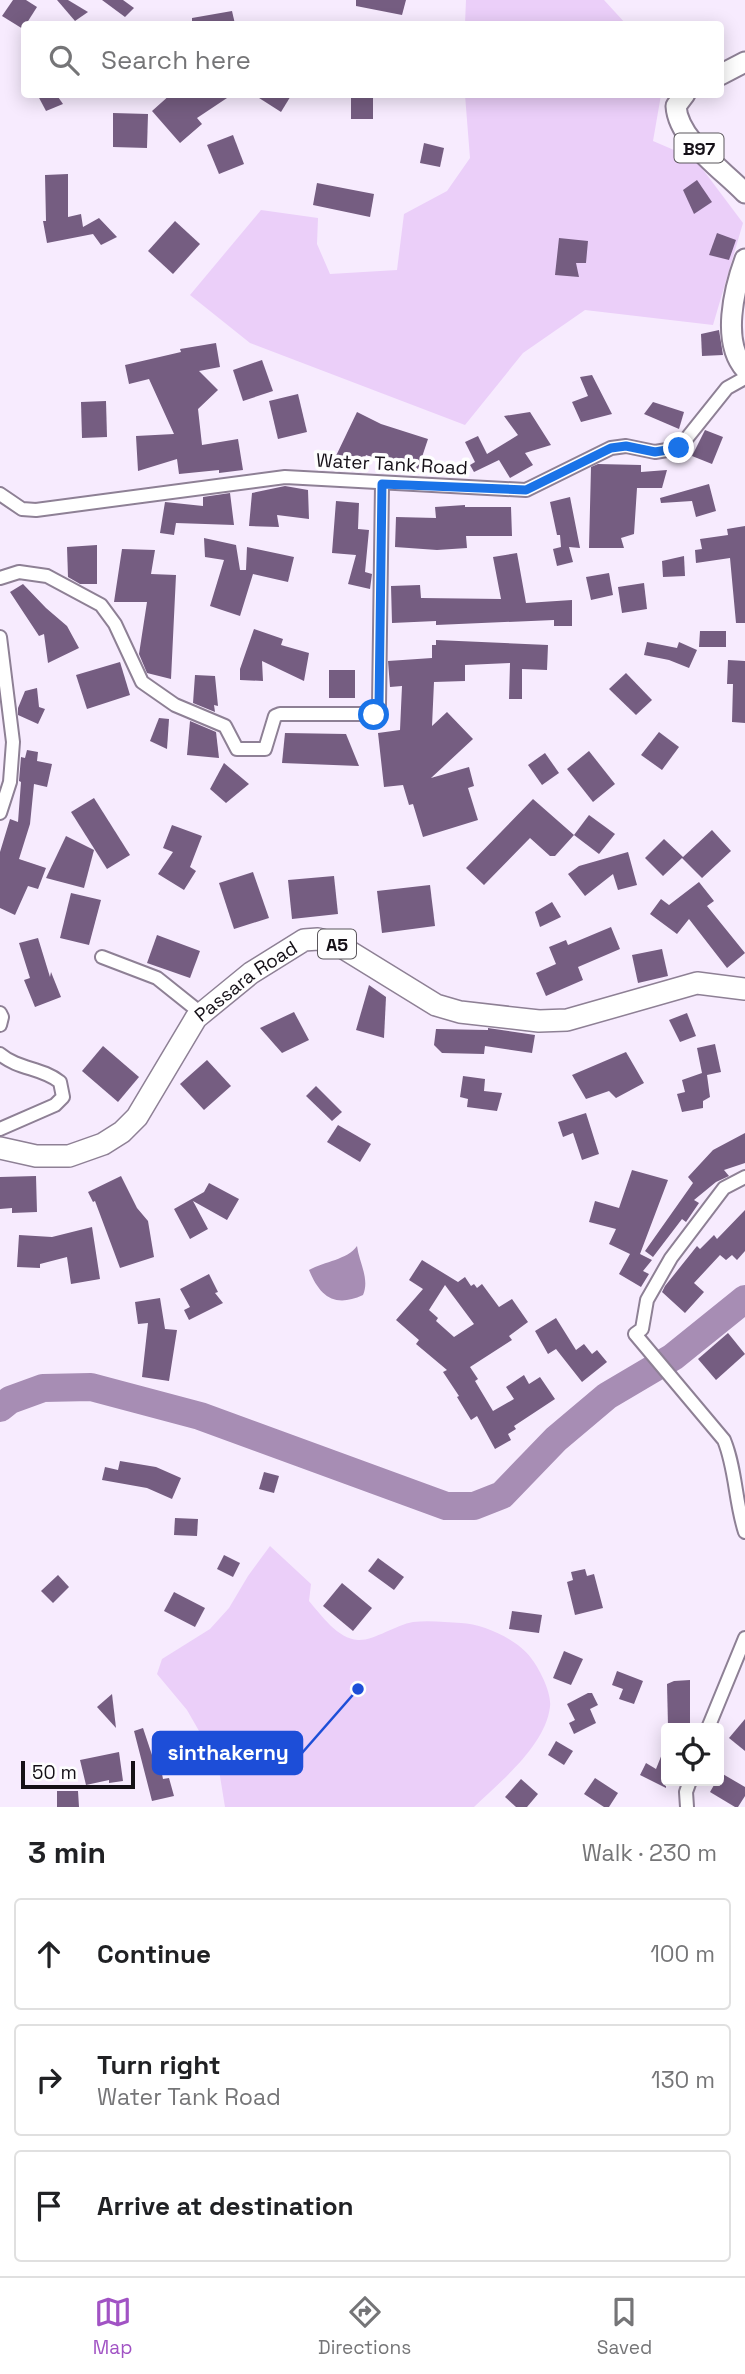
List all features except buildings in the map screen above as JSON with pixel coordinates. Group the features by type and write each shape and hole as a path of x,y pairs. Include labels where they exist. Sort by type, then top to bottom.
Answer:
{"highway":[{"name":"Passara Road","path":"0,1148 36,1156 69,1156 103,1144 122,1132 137,1117 190,1025 251,973 304,940 318,939 337,944 436,1004 460,1012 538,1021 567,1020 697,983 745,989"}],"main road":[{"path":"724,73 745,62"},
{"name":"B97","path":"682,98 676,106 681,127 692,142 745,193"},
{"path":"745,259 737,281 732,311 735,349 745,369"}],"street":[{"name":"Water Tank Road","path":"0,494 22,509 36,510 285,477 526,490 611,448 626,446 655,452 679,448 727,388 745,378"},
{"path":"0,578 19,572 47,576 101,606 115,624 142,682 175,705 225,726 237,749 265,749 275,716 374,715 379,705 382,484"},
{"path":"0,637 13,742 10,782 0,813"},
{"path":"102,957 157,978 202,1014"},
{"path":"0,1013 0,1025"},
{"path":"0,1054 16,1065 53,1077 60,1082 63,1097 55,1105 0,1129"},
{"path":"745,1177 724,1188 671,1258 647,1300 642,1329 635,1334 724,1440 730,1456 745,1532"},
{"path":"710,1723 745,1639"},
{"path":"687,1807 689,1786"}],"shaded area":[{"path":"466,0 604,0 623,21 465,21"},
{"path":"465,98 660,98 653,141 695,159 743,223 713,325 585,310 523,353 465,425 250,343 190,295 261,210 318,218 317,244 330,274 397,270 404,214 447,191 470,158"},
{"path":"357,1246 365,1277 363,1295 344,1300 330,1298 318,1287 309,1270 342,1257"},
{"path":"270,1546 311,1584 309,1601 319,1613 337,1631 351,1639 364,1640 413,1622 461,1623 480,1626 500,1634 518,1645 531,1658 549,1695 550,1707 546,1721 531,1749 474,1807 225,1807 218,1764 187,1710 157,1674 162,1659 210,1629 229,1608"}],"waterway":[{"path":"0,1408 10,1400 43,1388 91,1387 200,1416 446,1506 474,1506 502,1495 556,1439 607,1396 673,1357 745,1299"}],"place":[{"name":"sinthakerny","path":"358,1689"}],"route":[{"path":"374,715 379,705 382,484 526,490 611,448 626,446 655,452 679,448"}]}
